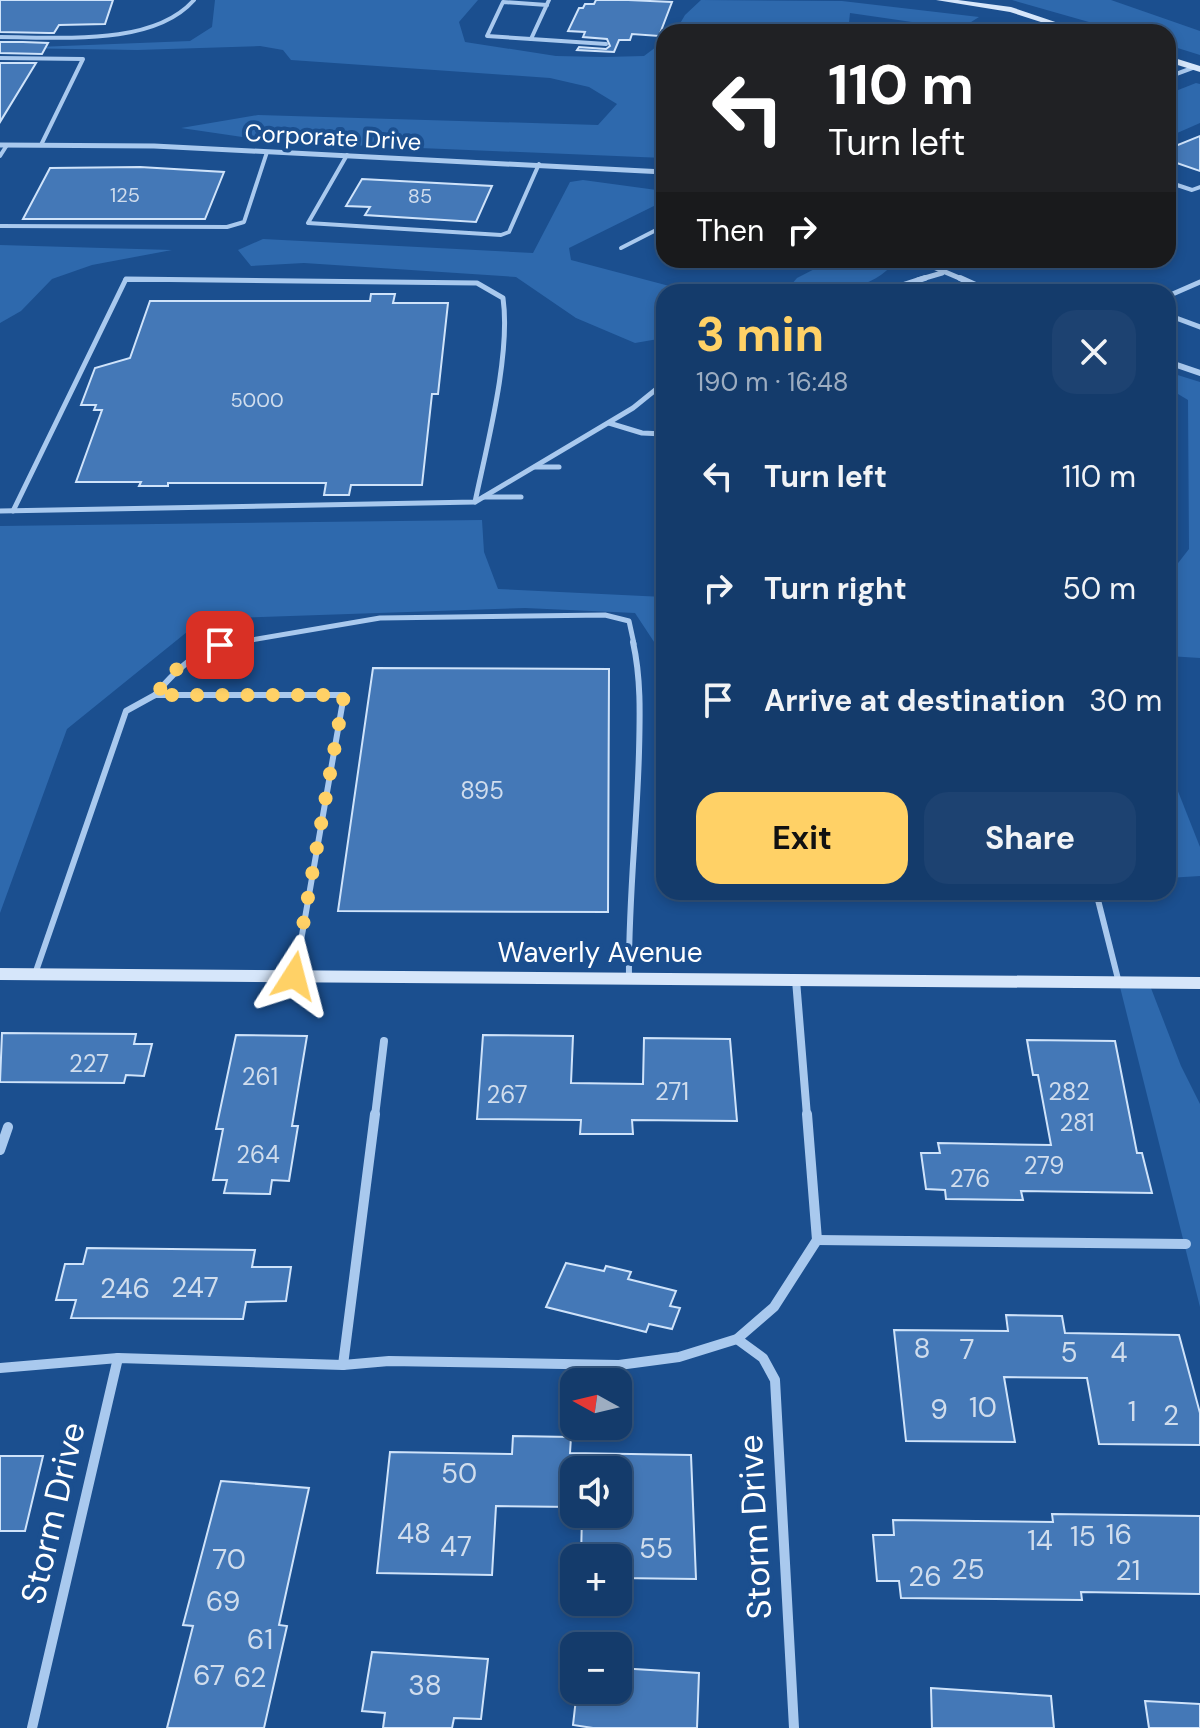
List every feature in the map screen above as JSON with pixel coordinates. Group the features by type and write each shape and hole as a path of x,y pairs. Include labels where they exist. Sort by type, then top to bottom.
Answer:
{"street":[{"path":"940,0 1011,10 1056,24"},
{"path":"1176,61 1198,68"},
{"name":"Corporate Drive","path":"0,145 347,155 656,171"},
{"path":"933,268 971,284"},
{"path":"908,284 943,273"},
{"path":"1176,365 1200,373"},
{"name":"Waverly Avenue","path":"0,974 1200,983"},
{"path":"0,1368 118,1358 343,1365 389,1361 619,1365 679,1357 737,1339 774,1307 817,1240 796,980"},
{"path":"343,1365 384,1041"},
{"path":"0,1150 8,1127"},
{"path":"817,1240 1186,1244"},
{"name":"Storm Drive","path":"737,1339 763,1358 775,1380 794,1728"},
{"name":"Storm Drive","path":"32,1728 118,1358"}],"lane":[{"path":"0,37 85,36 139,30 173,20 187,10 194,0"},
{"path":"531,39 548,2 503,2 487,36 531,39 606,44"},
{"path":"0,58 83,59 41,145"},
{"path":"1176,75 1198,68"},
{"path":"0,156 7,145"},
{"path":"0,226 227,227 244,222 267,152"},
{"path":"347,155 308,223 501,235 509,232 539,164"},
{"path":"1176,185 1192,190 1200,187"},
{"path":"621,248 656,230"},
{"path":"13,511 126,279 477,283 492,289 503,298 506,318 493,417 475,502"},
{"path":"1176,292 1200,282"},
{"path":"1176,318 1200,327"},
{"path":"0,511 475,502 609,423 656,389"},
{"path":"609,423 642,433 656,434"},
{"path":"532,467 559,467"},
{"path":"484,497 521,497"},
{"path":"35,974 115,735 126,711 155,695 181,664 220,645 380,618 605,615 629,621 640,672 637,838 628,924 629,979"},
{"path":"155,695 344,695 294,976"},
{"path":"1098,900 1119,983"}],"shaded area":[{"path":"215,0 478,0 459,22 465,42 556,56 644,56 656,47 656,158 276,142 181,128 258,115 598,125 617,104 589,87 550,78 291,60 283,50 260,46 137,50 12,48 190,41 212,27"},
{"path":"701,0 842,1 979,17 968,24 926,24 850,13 849,24 680,24"},
{"path":"1012,0 1111,0 1200,31 1200,55 1176,48 1176,24 1096,24"},
{"path":"1200,84 1200,123 1176,134 1176,91"},
{"path":"583,180 656,190 656,205 569,248 571,260 662,284 656,284 656,339 635,343 576,318 516,277 304,263 251,266 238,250 263,239 533,253 570,182"},
{"path":"0,245 172,250 92,265 52,279 21,311 0,323"},
{"path":"816,268 889,268 862,284 792,284"},
{"path":"1176,374 1200,382 1200,658 1176,656 1176,566 1189,549 1188,400 1176,393"},
{"path":"482,520 484,552 498,589 656,597 656,645 635,613 525,608 203,619 67,729 0,913 0,526"},
{"path":"1176,786 1200,847 1200,876 1176,878"},
{"path":"1119,983 1149,983 1181,1066 1200,1104 1200,1307"}],"building":[{"path":"0,0 113,0 105,24 59,25 54,33 49,33 0,32"},
{"path":"596,0 672,2 664,24 656,24 656,36 632,34 630,40 619,40 614,52 577,50 579,47 606,49 610,46 607,39 583,37 585,32 568,31 579,8 594,4"},
{"path":"0,42 48,43 42,54 0,53"},
{"path":"0,63 36,63 0,122"},
{"path":"1200,136 1200,171 1176,163 1176,146"},
{"path":"140,167 224,172 205,219 23,219 50,168"},
{"path":"362,179 492,186 476,222 365,215 370,207 346,206"},
{"path":"371,294 395,294 393,303 448,303 438,394 432,394 422,485 351,485 349,495 324,495 326,483 168,483 168,486 139,486 141,482 76,482 102,410 94,410 96,405 81,405 95,368 130,358 150,301 370,301"},
{"path":"373,668 609,669 608,912 338,911"},
{"path":"2,1033 136,1034 134,1044 152,1044 144,1076 126,1075 124,1083 0,1082"},
{"path":"236,1035 307,1036 292,1126 298,1126 289,1181 272,1180 270,1194 224,1193 227,1180 213,1180 223,1129 216,1129"},
{"path":"483,1035 573,1036 571,1083 643,1084 644,1038 730,1039 737,1121 632,1120 633,1134 580,1134 581,1120 477,1119"},
{"path":"1027,1040 1115,1041 1137,1153 1142,1153 1152,1193 1021,1191 1023,1200 946,1199 945,1190 926,1189 921,1153 940,1153 938,1143 1051,1145 1038,1075 1033,1075"},
{"path":"87,1248 255,1250 252,1267 291,1267 286,1301 246,1302 243,1319 71,1318 76,1300 56,1300 65,1264 83,1264"},
{"path":"566,1263 604,1271 606,1266 631,1272 628,1279 676,1291 670,1306 680,1308 672,1329 649,1324 646,1332 546,1307"},
{"path":"1006,1315 1062,1316 1065,1333 1179,1335 1200,1413 1200,1445 1099,1444 1087,1378 1004,1377 1015,1442 906,1441 894,1330 1008,1331"},
{"path":"513,1436 560,1437 560,1440 571,1440 570,1453 691,1455 696,1579 632,1578 632,1544 581,1544 582,1528 632,1528 632,1456 560,1456 560,1507 496,1506 492,1575 377,1573 390,1452 512,1454"},
{"path":"0,1456 43,1456 25,1531 0,1531"},
{"path":"221,1481 309,1488 279,1625 287,1626 264,1728 167,1728 193,1626 183,1625"},
{"path":"1052,1514 1200,1516 1200,1594 1081,1592 1082,1600 901,1598 899,1581 877,1581 873,1535 894,1535 893,1520 1053,1522"},
{"path":"372,1652 488,1659 481,1719 454,1718 452,1728 383,1728 385,1713 362,1711"},
{"path":"632,1669 699,1673 697,1728 593,1728 573,1725 575,1704 632,1704"},
{"path":"931,1688 1051,1696 1054,1728 932,1728"},
{"path":"1145,1701 1200,1704 1200,1728 1149,1728"}],"route":[{"path":"220,645 181,664 155,695 344,695 294,976"}]}
